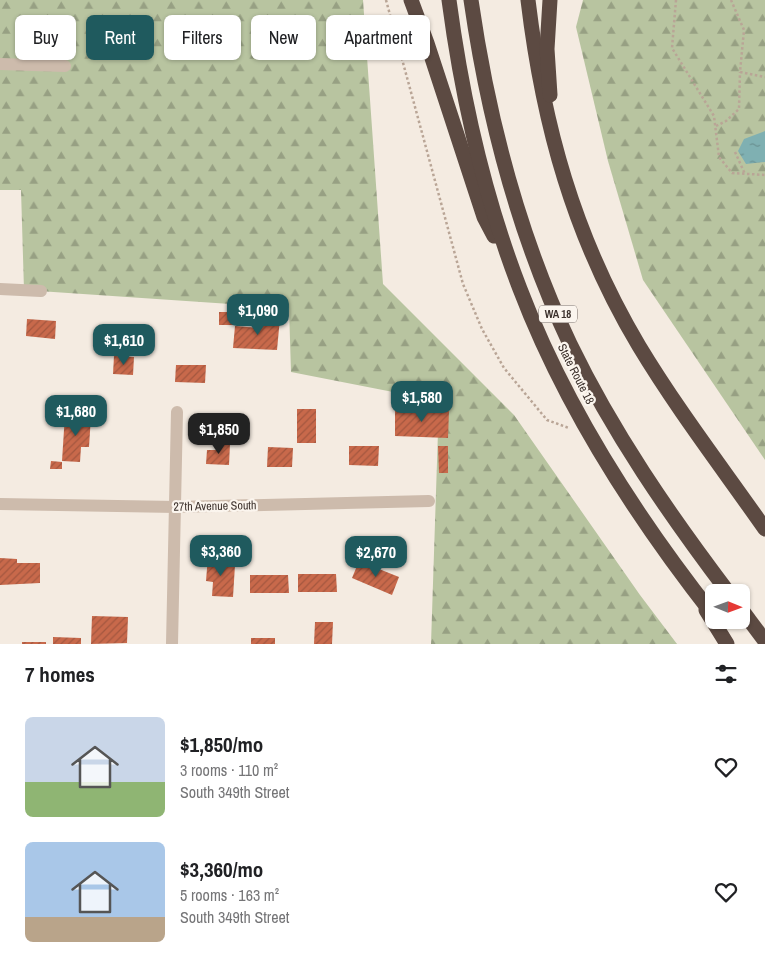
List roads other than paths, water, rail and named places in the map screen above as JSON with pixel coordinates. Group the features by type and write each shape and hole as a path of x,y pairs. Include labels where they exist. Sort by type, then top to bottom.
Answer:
{"highway":[{"path":"410,0 425,36 484,217 520,291"},
{"name":"State Route 18","path":"449,0 461,76 485,182 520,291 568,394 592,437 643,520 705,605"},
{"name":"State Route 18","path":"472,0 487,92 502,159 537,264 566,334 600,402 637,464 684,534 722,584"},
{"path":"528,0 536,64 554,146 587,244 634,338 658,376 765,529"},
{"path":"550,0 547,49 554,146"},
{"path":"698,596 728,644"},
{"path":"750,622 765,641"},
{"path":"724,629 736,644"}],"street":[{"path":"0,64 65,66"},
{"path":"0,289 41,291"},
{"path":"172,644 177,412"},
{"name":"27th Avenue South","path":"0,504 176,507 429,501"}],"water":[{"path":"765,131 765,162 746,164 738,151 744,139"}]}
